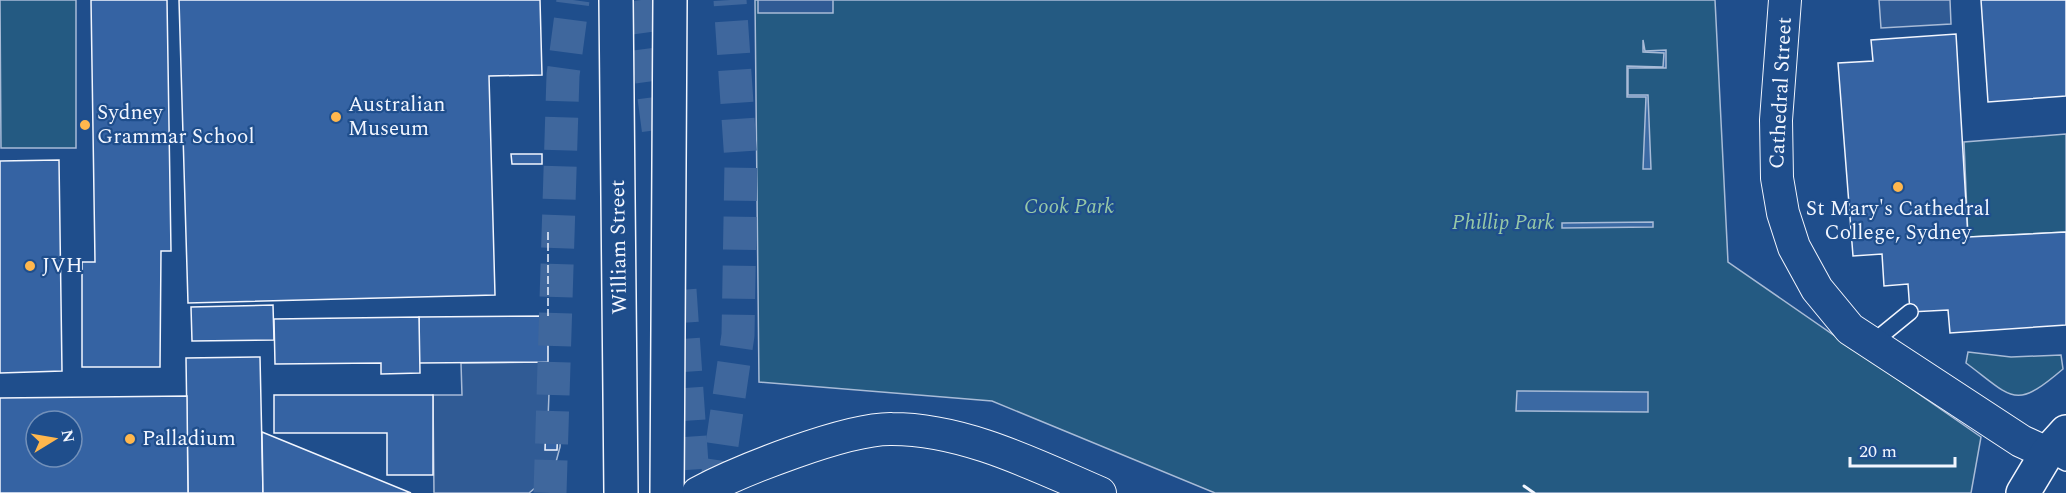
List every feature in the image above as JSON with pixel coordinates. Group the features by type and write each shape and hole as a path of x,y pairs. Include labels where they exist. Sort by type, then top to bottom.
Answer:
{"main road":[{"name":"William Street","path":"616,0 621,493"},
{"path":"667,493 670,0"},
{"path":"2023,493 2060,449"}],"street":[{"name":"Cathedral Street","path":"1785,0 1775,153 1783,213 1794,247 1816,289 1850,329 2021,441 2060,449"},
{"path":"698,493 824,443 890,428 957,438 1027,462 1100,493"}],"lane":[{"path":"1872,343 1910,312"}],"green space":[{"path":"0,0 76,0 76,148 1,148"},
{"path":"755,0 1715,0 1728,262 1981,437 1971,493 1215,493 992,401 759,382"},
{"path":"2066,134 2066,232 1968,237 1964,142"},
{"path":"1968,352 2011,357 2061,355 2063,369 2034,391 2014,395 1994,385 1966,363"}],"shaded area":[{"path":"758,0 833,0 833,13 758,13"},
{"path":"1879,0 1950,0 1951,24 1881,28"},
{"path":"1643,40 1645,51 1666,50 1666,68 1628,68 1628,95 1648,95 1651,169 1643,169 1646,97 1627,97 1627,66 1663,67 1664,53 1643,52"},
{"path":"1653,222 1653,227 1562,228 1562,223"},
{"path":"542,362 542,392 549,393 548,420 561,420 560,447 556,462 548,477 529,493 434,493 433,395 462,395 461,363"},
{"path":"1517,391 1648,392 1648,412 1516,411"}],"building":[{"path":"91,0 167,0 171,251 161,251 160,367 82,367 82,262 95,262"},
{"name":"Australian Museum","path":"179,0 540,0 542,75 489,76 495,295 188,303"},
{"path":"1981,0 2066,0 2066,96 1988,102"},
{"name":"St Mary's Cathedral College, Sydney","path":"1956,34 1968,237 2066,232 2066,325 1950,333 1948,310 1910,312 1908,284 1884,286 1882,254 1853,256 1838,63 1873,61 1871,40"},
{"path":"511,154 542,154 542,164 512,164"},
{"name":"JVH","path":"59,160 62,371 0,373 0,161"},
{"path":"273,305 274,340 192,341 191,307"},
{"path":"548,316 548,362 419,363 419,317"},
{"path":"419,317 420,373 381,374 381,363 275,364 274,319"},
{"path":"260,357 263,493 188,493 186,358"},
{"path":"274,395 433,395 433,475 387,475 387,433 274,433"},
{"name":"Palladium","path":"187,396 188,493 0,493 0,398"},
{"path":"546,424 558,424 557,450 545,450"},
{"path":"262,432 411,493 263,493"}],"tunnel":[{"path":"550,493 563,75 573,0"},
{"path":"641,0 659,135"},
{"path":"715,493 738,335 741,162 730,0"},
{"path":"680,290 694,493"}],"fence":[{"path":"548,232 548,316"}],"wall":[{"path":"1524,486 1534,493"}],"place":[{"name":"Australian Museum","path":"336,117"},
{"name":"Sydney Grammar School","path":"85,125"},
{"name":"St Mary's Cathedral College, Sydney","path":"1898,187"},
{"name":"JVH","path":"30,266"},
{"name":"Palladium","path":"130,439"}],"park label":[{"name":"Cook Park","path":"1069,207"},
{"name":"Phillip Park","path":"1503,223"}]}
